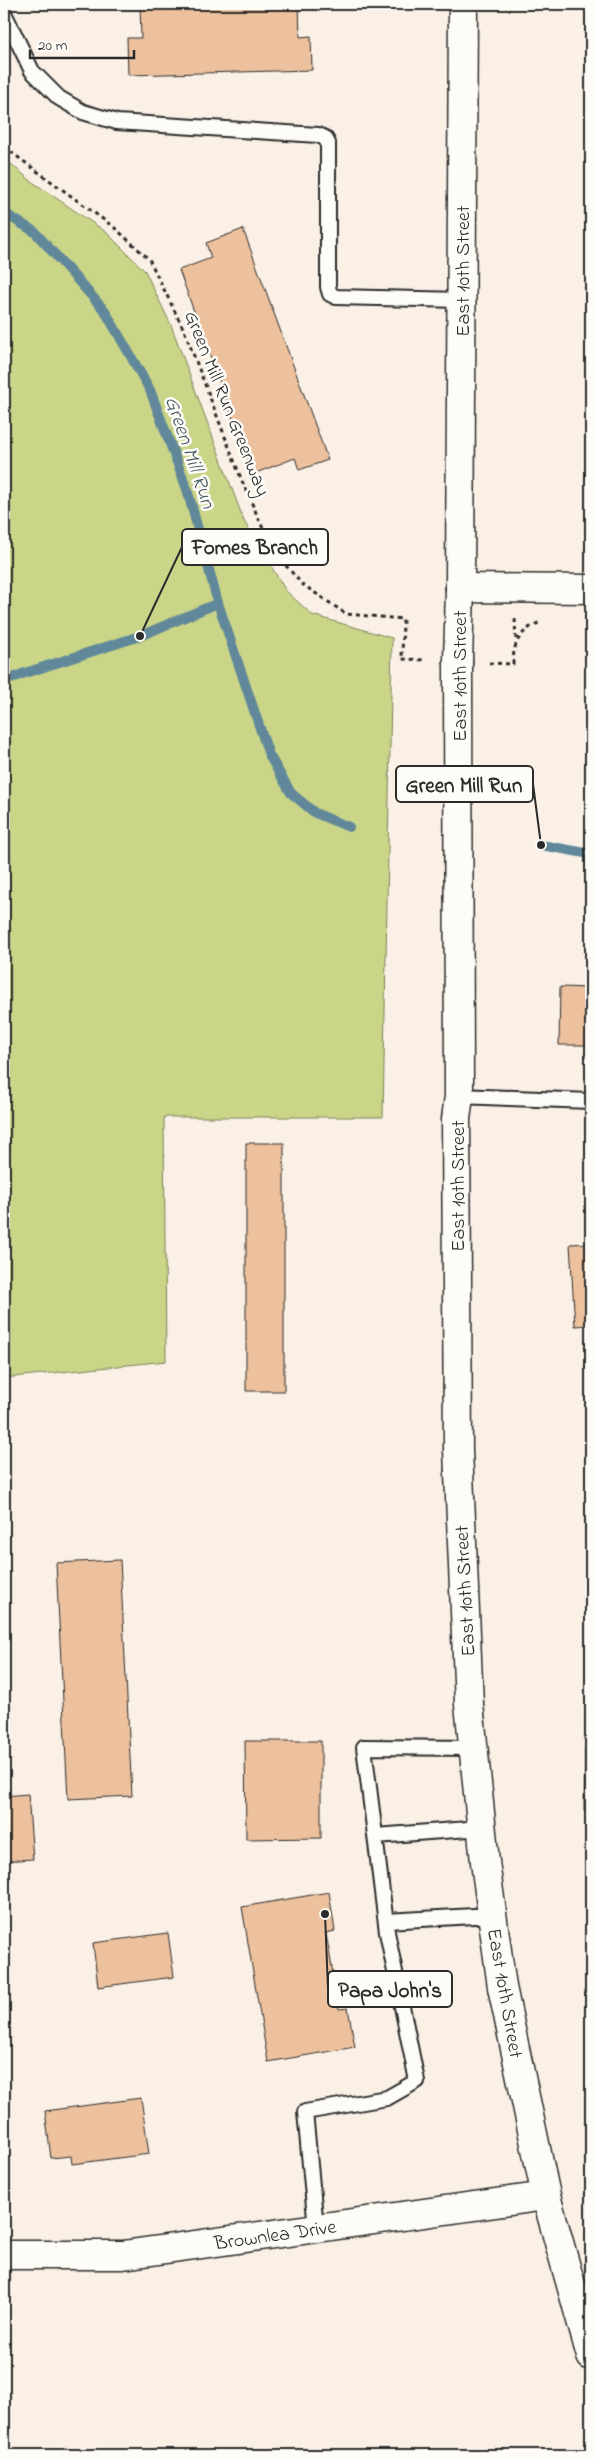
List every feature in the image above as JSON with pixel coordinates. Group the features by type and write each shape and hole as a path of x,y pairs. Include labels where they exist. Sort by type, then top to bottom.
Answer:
{"main road":[{"name":"East 10th Street","path":"463,4 458,662 459,1096 456,1119 458,1450 469,1704 492,1915 502,1987 546,2196 591,2356"},
{"path":"460,588 591,589"},
{"name":"Brownlea Drive","path":"4,2255 123,2255 546,2196"}],"lane":[{"path":"4,13 32,71 59,98 83,112 117,122 318,135 325,138 328,143 328,287 330,294 336,297 461,300"},
{"path":"459,1096 591,1102"},
{"path":"316,2228 305,2112 388,2098 417,2081 386,1921 364,1747 473,1748"},
{"path":"376,1836 482,1828"},
{"path":"386,1921 492,1915"}],"path":[{"name":"Green Mill Run Greenway","path":"4,147 115,228 149,259 184,330 242,481 274,551 302,584 346,614 403,619 402,659"},
{"path":"513,664 516,640 526,630 543,621"}],"green space":[{"path":"4,158 31,181 106,232 145,271 171,325 244,521 286,591 312,615 392,638 383,1117 164,1117 166,1361 4,1378"}],"building":[{"path":"140,4 299,4 300,37 311,36 312,70 128,75 127,38 141,38"},
{"path":"243,229 328,460 299,470 295,458 253,474 179,270 211,258 206,243"},
{"path":"560,987 591,988 591,1045 559,1045"},
{"path":"246,1143 284,1143 284,1391 246,1391"},
{"path":"591,1243 591,1325 575,1326 570,1244"},
{"path":"120,1560 132,1796 68,1799 56,1563"},
{"path":"245,1741 321,1741 321,1838 246,1839"},
{"path":"585,1747 591,1747 591,1811 584,1811"},
{"path":"28,1794 33,1859 4,1861 4,1796"},
{"path":"329,1892 335,1931 326,1933 339,2009 348,2008 355,2047 268,2062 242,1907"},
{"path":"168,1933 174,1977 98,1987 93,1943"},
{"path":"141,2098 149,2154 72,2164 71,2156 51,2158 45,2111"}],"waterway":[{"name":"Green Mill Run","path":"4,213 35,232 105,311 150,390 187,489 218,603 269,755 291,793 315,813 349,827"},
{"path":"4,682 22,674 140,636 218,603"},
{"name":"Green Mill Run","path":"541,845 591,854"}],"place":[{"name":"Fomes Branch","path":"140,636"},
{"name":"Green Mill Run","path":"541,845"},
{"name":"Papa John's","path":"325,1914"}]}
